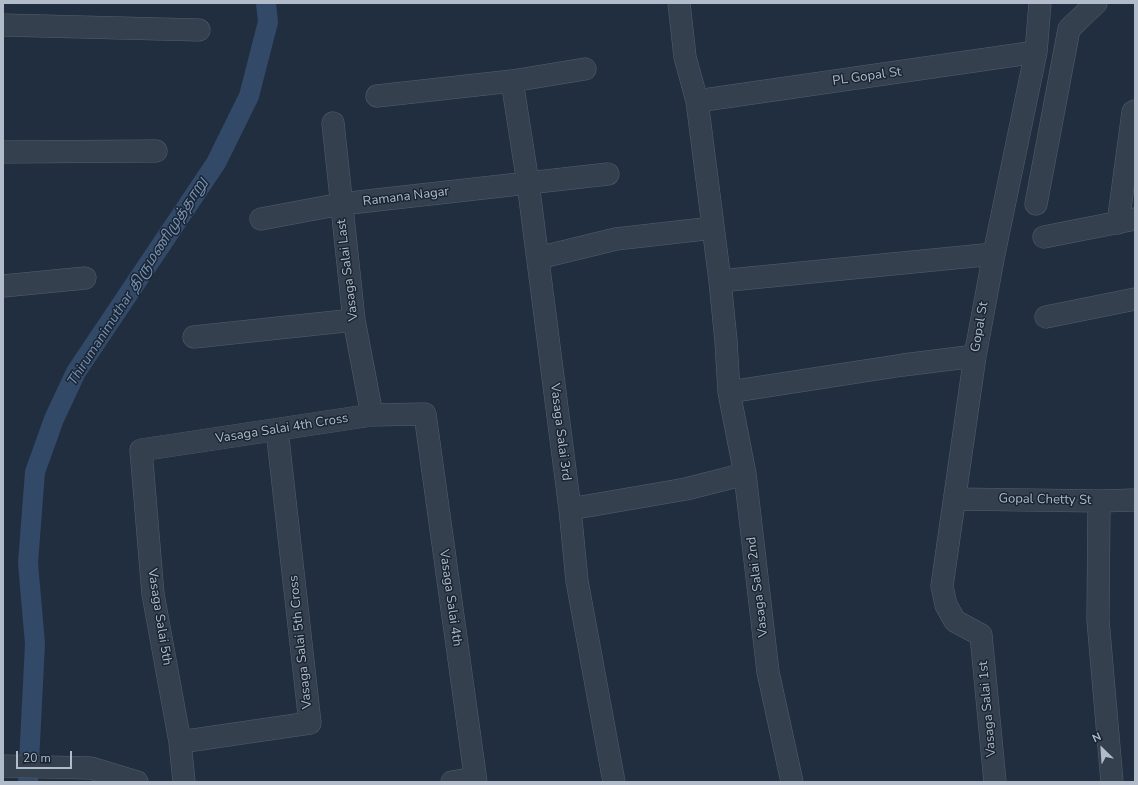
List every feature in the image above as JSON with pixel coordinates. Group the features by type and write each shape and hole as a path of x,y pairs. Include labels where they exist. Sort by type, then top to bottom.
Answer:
{"street":[{"name":"Vasaga Salai 2nd","path":"680,3 685,57 697,101 720,281 729,392 745,474 768,672 792,782"},
{"name":"Gopal St","path":"981,635 955,621 946,605 942,586 975,356 994,254 1036,52 1040,3"},
{"path":"1036,204 1069,29 1096,3"},
{"path":"3,25 199,30"},
{"name":"PL Gopal St","path":"697,101 1036,52"},
{"path":"377,96 512,81 585,69"},
{"name":"Vasaga Salai 3rd","path":"512,81 538,258 570,509 577,581 614,782"},
{"path":"1044,237 1126,221 1133,112 1135,111"},
{"name":"Vasaga Salai Last","path":"333,123 340,204 354,320 372,415"},
{"path":"3,152 156,152"},
{"name":"Ramana Nagar","path":"261,219 340,204 608,174"},
{"path":"538,258 616,239 713,228"},
{"path":"720,281 994,254"},
{"path":"3,286 85,278"},
{"path":"1046,317 1135,299"},
{"path":"194,337 354,320"},
{"path":"729,392 903,365 975,356"},
{"name":"Vasaga Salai 4th Cross","path":"141,450 372,415 425,414"},
{"name":"Vasaga Salai 4th","path":"425,414 476,780"},
{"name":"Vasaga Salai 5th Cross","path":"180,742 310,723 277,430"},
{"name":"Vasaga Salai 5th","path":"141,450 153,594 180,742 184,782"},
{"path":"570,509 686,489 745,474"},
{"name":"Gopal Chetty St","path":"955,499 1135,500"},
{"path":"1099,501 1098,620 1112,782"},
{"name":"Vasaga Salai 1st","path":"981,635 995,782"},
{"path":"3,766 91,768 137,782"},
{"path":"452,782 476,780"}],"waterway":[{"name":"Thirumanimuthar திருமணிமுத்தாறு","path":"28,782 35,644 28,563 35,472 54,419 76,372 216,163 249,96 268,22 266,3"}]}
